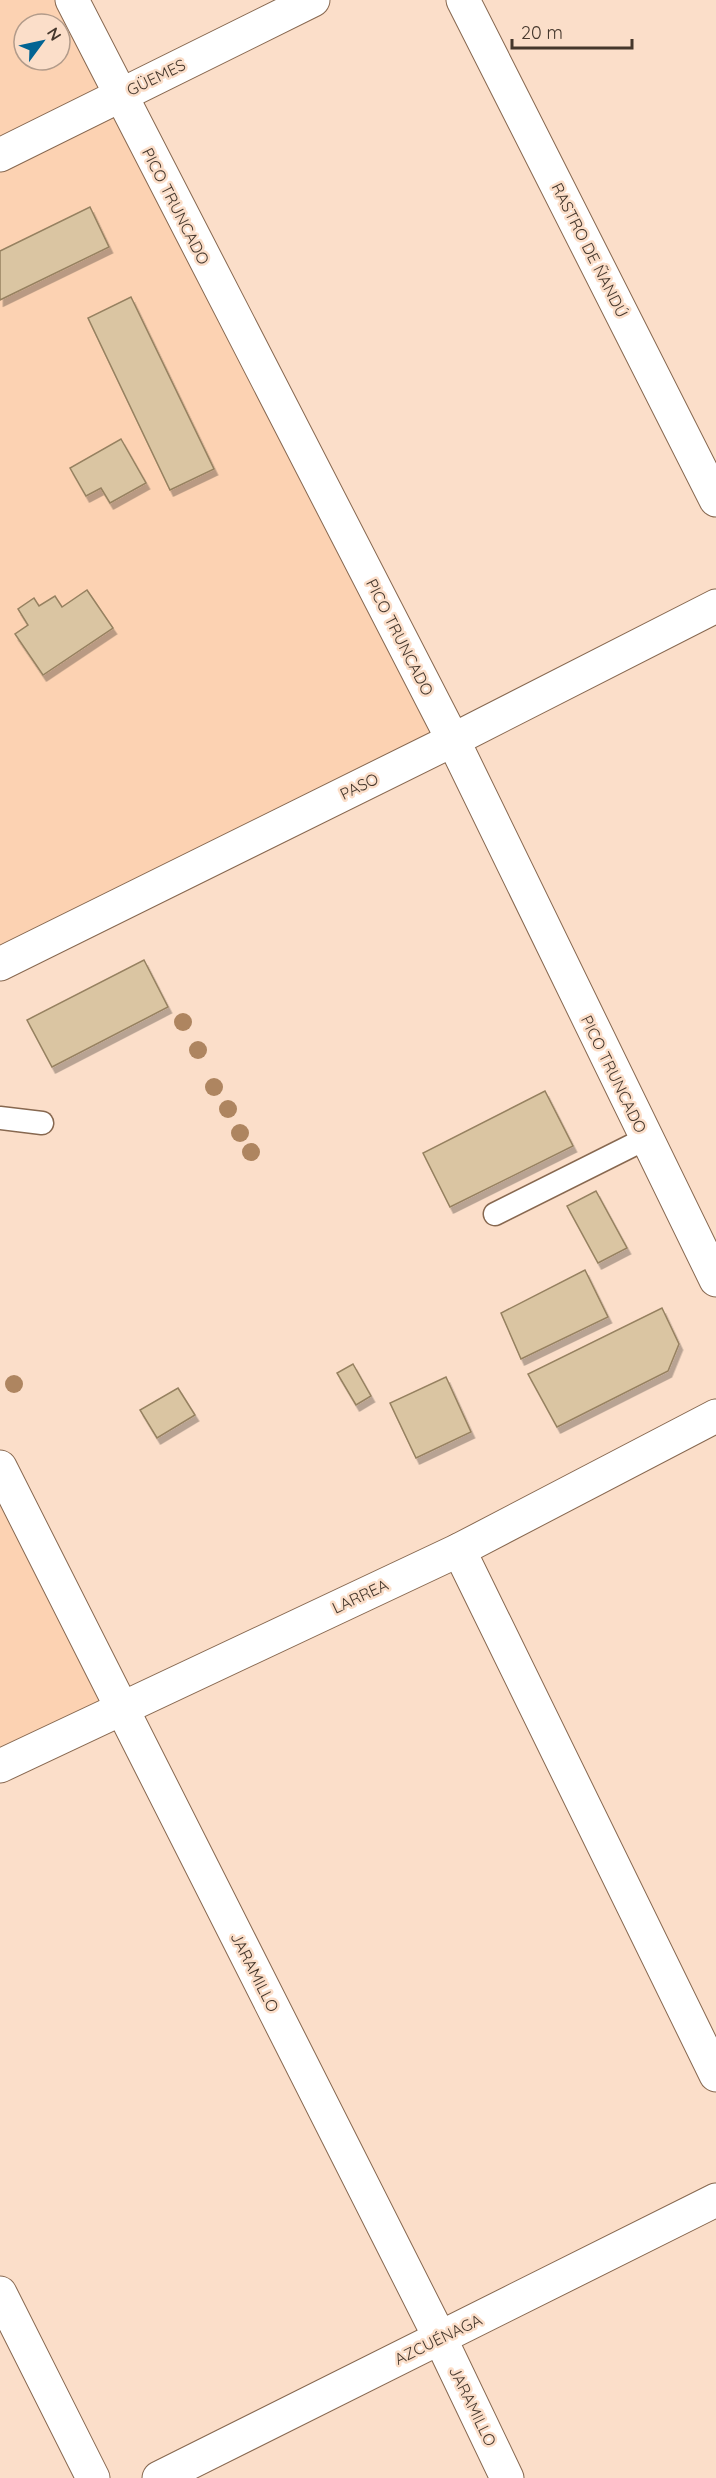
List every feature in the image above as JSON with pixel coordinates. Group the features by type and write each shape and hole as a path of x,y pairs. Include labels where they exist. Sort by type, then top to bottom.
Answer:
{"street":[{"name":"PICO TRUNCADO","path":"72,0 453,740 645,1139 716,1280"},
{"name":"GÜEMES","path":"0,155 313,0"},
{"name":"RASTRO DE ÑANDÚ","path":"463,0 716,500"},
{"name":"PASO","path":"0,964 453,740 716,606"},
{"name":"LARREA","path":"0,1766 459,1550 716,1416"},
{"name":"JARAMILLO","path":"0,1467 440,2338 507,2478"},
{"path":"459,1550 716,2075"},
{"name":"AZCUÉNAGA","path":"159,2478 716,2200"},
{"path":"0,2292 93,2478"}],"lane":[{"path":"0,1118 42,1123"},
{"path":"495,1214 645,1139"}],"shaded area":[{"path":"0,0 72,0 453,740 0,964"},
{"path":"0,1467 121,1708 0,1766"}],"building":[{"path":"90,207 109,247 0,300 0,251"},
{"path":"131,297 214,469 170,490 88,318"},
{"path":"121,439 146,483 110,503 101,488 86,496 70,468"},
{"path":"87,590 113,628 43,675 15,634 28,625 18,609 34,598 39,606 55,596 62,607"},
{"path":"144,960 168,1007 52,1067 27,1020"},
{"path":"545,1091 573,1146 450,1207 423,1153"},
{"path":"596,1191 627,1248 598,1263 567,1206"},
{"path":"585,1270 608,1317 521,1359 501,1313"},
{"path":"662,1308 679,1344 668,1371 557,1427 528,1374"},
{"path":"353,1364 371,1396 356,1405 337,1373"},
{"path":"446,1377 471,1432 416,1458 390,1403"},
{"path":"178,1388 195,1415 157,1438 140,1410"}]}
